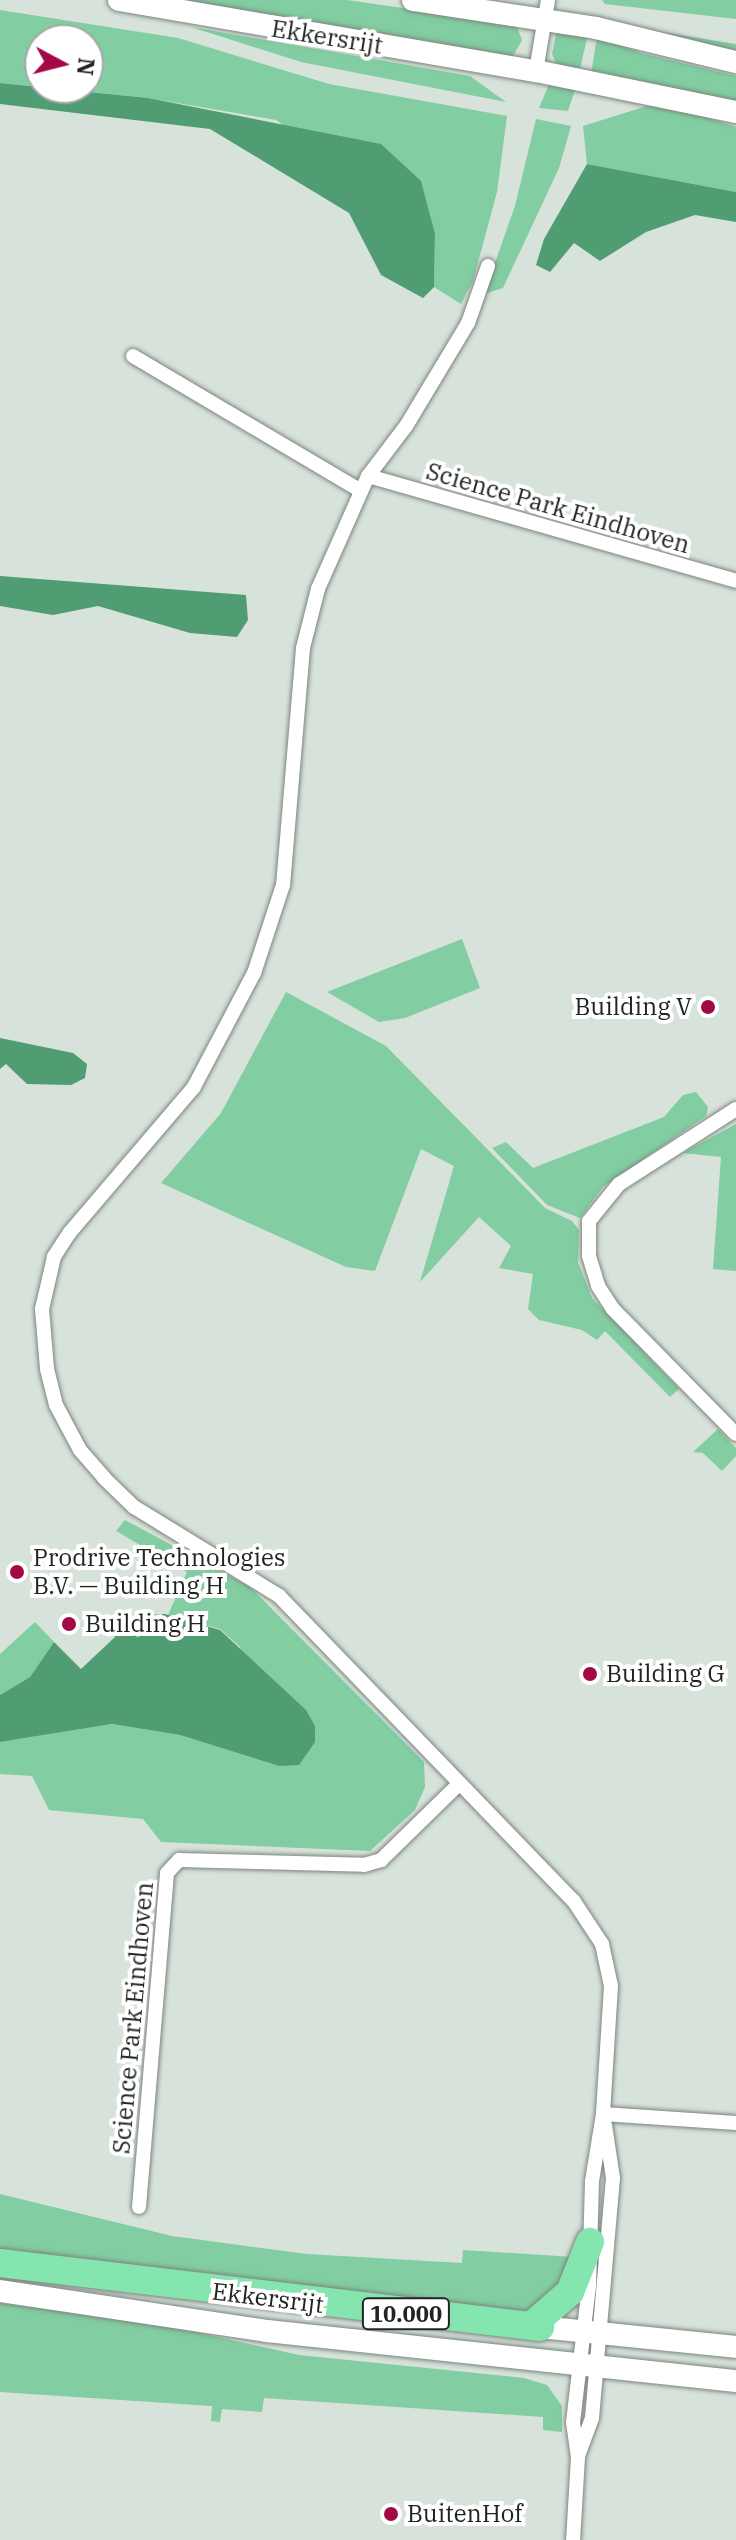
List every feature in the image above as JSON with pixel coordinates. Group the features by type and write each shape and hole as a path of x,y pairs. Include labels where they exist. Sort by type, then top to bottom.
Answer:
{"highway":[{"path":"535,2327 570,2292 590,2242"},
{"name":"Ekkersrijt","path":"0,2263 535,2327"}],"main road":[{"name":"Ekkersrijt","path":"119,0 536,71 736,112"},
{"path":"413,0 547,10 736,62"},
{"name":"Ekkersrijt","path":"0,2291 267,2331 736,2381"},
{"name":"Ekkersrijt","path":"535,2327 736,2347"}],"street":[{"path":"536,71 547,10"},
{"path":"488,266 468,323 406,426 368,476 334,544 303,648 283,885 254,973 194,1087 54,1257 42,1309 43,1332 56,1405 80,1450 104,1478 134,1507 279,1596 573,1900 602,1944 611,1986 603,2114 592,2181 592,2331"},
{"path":"133,356 361,491"},
{"name":"Science Park Eindhoven","path":"368,476 736,581"},
{"path":"736,1109 619,1184 589,1221 589,1256 598,1286 613,1309 736,1434"},
{"name":"Science Park Eindhoven","path":"139,2207 167,1873 179,1860 364,1865 381,1860 459,1784"},
{"path":"603,2114 736,2123"},
{"path":"573,2540 578,2457 573,2422 588,2364 613,2178 603,2114"}],"shaded area":[{"path":"167,0 347,0 507,23 517,27 522,40 511,60"},
{"path":"602,0 736,0 736,19 605,4"},
{"path":"0,10 89,24 24,24 24,85 0,83"},
{"path":"607,23 736,44 736,54"},
{"path":"104,26 178,38 329,84 507,116 497,192 473,281 461,304 434,287 435,234 276,120 104,93"},
{"path":"191,27 470,76 506,102 301,62"},
{"path":"557,29 588,34 579,73 556,63 552,54"},
{"path":"597,36 641,53 736,76 736,106 591,75"},
{"path":"550,82 577,84 568,111 539,108"},
{"path":"0,83 24,85 24,104 104,104 104,94 148,98 381,144 421,181 435,234 434,287 423,298 381,275 349,213 210,129 0,104"},
{"path":"660,102 736,127 736,192 587,164 583,126"},
{"path":"536,119 571,126 559,168 503,288 484,294 515,206"},
{"path":"587,164 736,192 736,222 695,215 646,232 600,261 574,243 550,272 536,265 544,239"},
{"path":"0,576 246,595 248,620 237,637 190,633 98,606 53,615 0,606"},
{"path":"462,939 480,988 405,1018 379,1022 327,992"},
{"path":"286,992 386,1046 545,1208 572,1221 579,1230 578,1262 592,1298 679,1389 670,1397 605,1331 597,1340 582,1330 539,1320 528,1309 533,1274 499,1268 511,1246 479,1217 420,1282 454,1166 421,1149 375,1271 346,1267 161,1183 221,1113"},
{"path":"0,1038 73,1053 87,1064 85,1078 71,1085 27,1084 6,1064 0,1069"},
{"path":"696,1092 708,1107 706,1116 603,1187 580,1218 547,1205 492,1148 506,1142 533,1168 664,1117 683,1095"},
{"path":"736,1124 736,1271 713,1269 721,1157 683,1153"},
{"path":"718,1429 736,1448 736,1456 722,1471 703,1453 693,1452"},
{"path":"125,1520 250,1587 424,1762 425,1787 415,1810 370,1851 161,1842 143,1819 49,1810 32,1776 0,1774 0,1742 112,1724 180,1735 279,1766 240,1647 220,1629 168,1615 187,1572 116,1531"},
{"path":"165,1614 220,1630 306,1710 315,1726 315,1742 299,1765 279,1766 180,1735 112,1724 0,1742 0,1695 30,1677 54,1642 81,1669 115,1637 110,1627 132,1616"},
{"path":"35,1622 54,1642 30,1677 0,1695 0,1654"},
{"path":"0,2194 172,2236 307,2254 462,2263 463,2250 574,2257 568,2278 546,2302 519,2315 0,2254"},
{"path":"0,2303 155,2323 299,2355 524,2378 547,2385 562,2406 562,2432 543,2430 543,2417 264,2398 262,2412 222,2409 220,2422 211,2421 212,2406 0,2392"}],"place":[{"name":"Building V","path":"708,1007"},
{"name":"Prodrive Technologies B.V. — Building H","path":"17,1572"},
{"name":"Building H","path":"69,1624"},
{"name":"Building G","path":"590,1674"},
{"name":"BuitenHof","path":"391,2514"}]}
